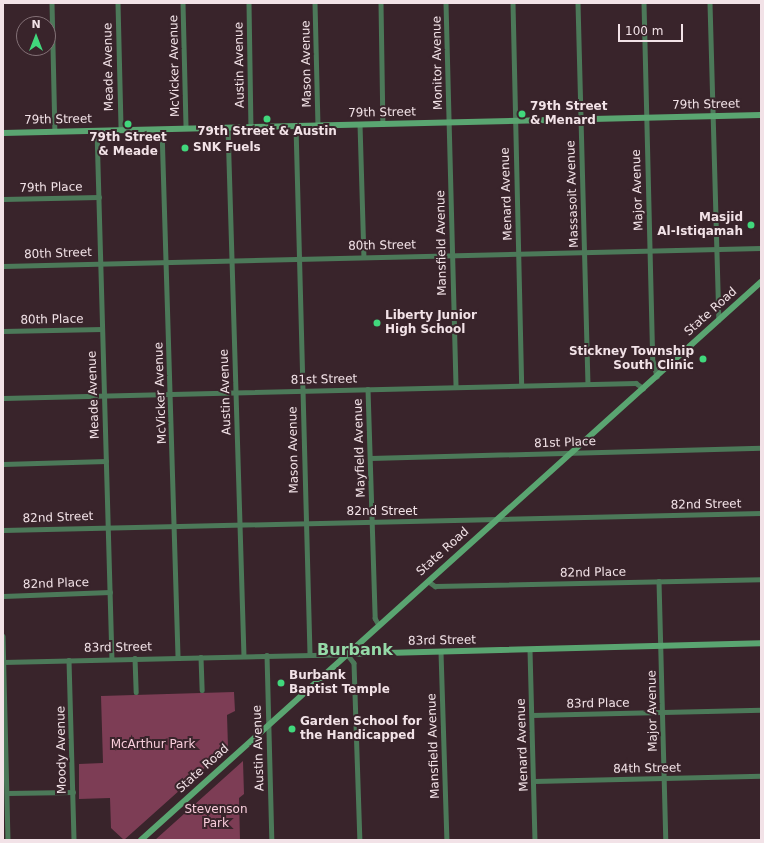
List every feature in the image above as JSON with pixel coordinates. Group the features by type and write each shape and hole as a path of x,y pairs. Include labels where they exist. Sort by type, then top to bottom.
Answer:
{"street":[{"path":"52,3 54,132"},
{"name":"Meade Avenue","path":"118,3 121,130"},
{"name":"McVicker Avenue","path":"183,3 186,128"},
{"name":"Austin Avenue","path":"249,3 252,127"},
{"name":"Mason Avenue","path":"315,3 318,125"},
{"path":"381,3 383,124"},
{"name":"Monitor Avenue","path":"446,3 449,122"},
{"name":"Menard Avenue","path":"513,3 522,385"},
{"name":"Massasoit Avenue","path":"578,3 588,384"},
{"name":"Major Avenue","path":"644,3 653,361 657,376"},
{"path":"710,3 712,116 719,320"},
{"name":"79th Street","path":"3,133 761,115"},
{"name":"Mansfield Avenue","path":"449,122 456,387"},
{"path":"360,124 364,256"},
{"name":"Mason Avenue","path":"296,126 298,258 310,654"},
{"name":"Austin Avenue","path":"228,127 244,656"},
{"name":"McVicker Avenue","path":"162,129 178,657"},
{"name":"Meade Avenue","path":"97,130 112,659"},
{"name":"79th Place","path":"3,199 99,197"},
{"name":"80th Street","path":"3,266 364,256 761,248"},
{"name":"State Road","path":"141,840 761,282"},
{"name":"80th Place","path":"3,332 102,329"},
{"name":"81st Street","path":"3,398 636,383 643,388"},
{"name":"Mayfield Avenue","path":"368,389 375,618 379,625"},
{"name":"81st Place","path":"370,458 761,448"},
{"path":"3,464 106,461"},
{"name":"82nd Street","path":"3,530 306,522 495,520 761,513"},
{"name":"82nd Place","path":"428,581 435,586 761,579"},
{"name":"Major Avenue","path":"659,581 666,840"},
{"name":"82nd Place","path":"3,596 110,592"},
{"path":"3,636 8,840"},
{"name":"83rd Street","path":"3,662 530,650 761,643"},
{"name":"Menard Avenue","path":"530,650 535,840"},
{"name":"Mansfield Avenue","path":"442,652 447,840"},
{"path":"347,654 354,663 360,840"},
{"name":"Austin Avenue","path":"267,655 272,840"},
{"path":"201,657 202,690"},
{"path":"135,658 136,692"},
{"name":"Moody Avenue","path":"70,660 74,840"},
{"name":"83rd Place","path":"532,715 761,710"},
{"name":"84th Street","path":"534,782 761,776"},
{"path":"7,794 73,792"}],"green space":[{"name":"McArthur Park","path":"234,692 235,711 227,715 228,747 124,840 111,828 110,798 79,799 79,764 103,763 101,696"},
{"name":"Stevenson Park","path":"243,761 244,794 239,798 240,840 155,840"}],"place":[{"name":"79th Street & Menard","path":"522,114"},
{"name":"79th Street & Austin","path":"267,119"},
{"name":"79th Street & Meade","path":"128,124"},
{"name":"SNK Fuels","path":"185,148"},
{"name":"Masjid Al-Istiqamah","path":"751,225"},
{"name":"Liberty Junior High School","path":"377,323"},
{"name":"Stickney Township South Clinic","path":"703,359"},
{"name":"Burbank Baptist Temple","path":"281,683"},
{"name":"Garden School for the Handicapped","path":"292,729"}],"district":[{"name":"Burbank","path":"355,650"}]}
